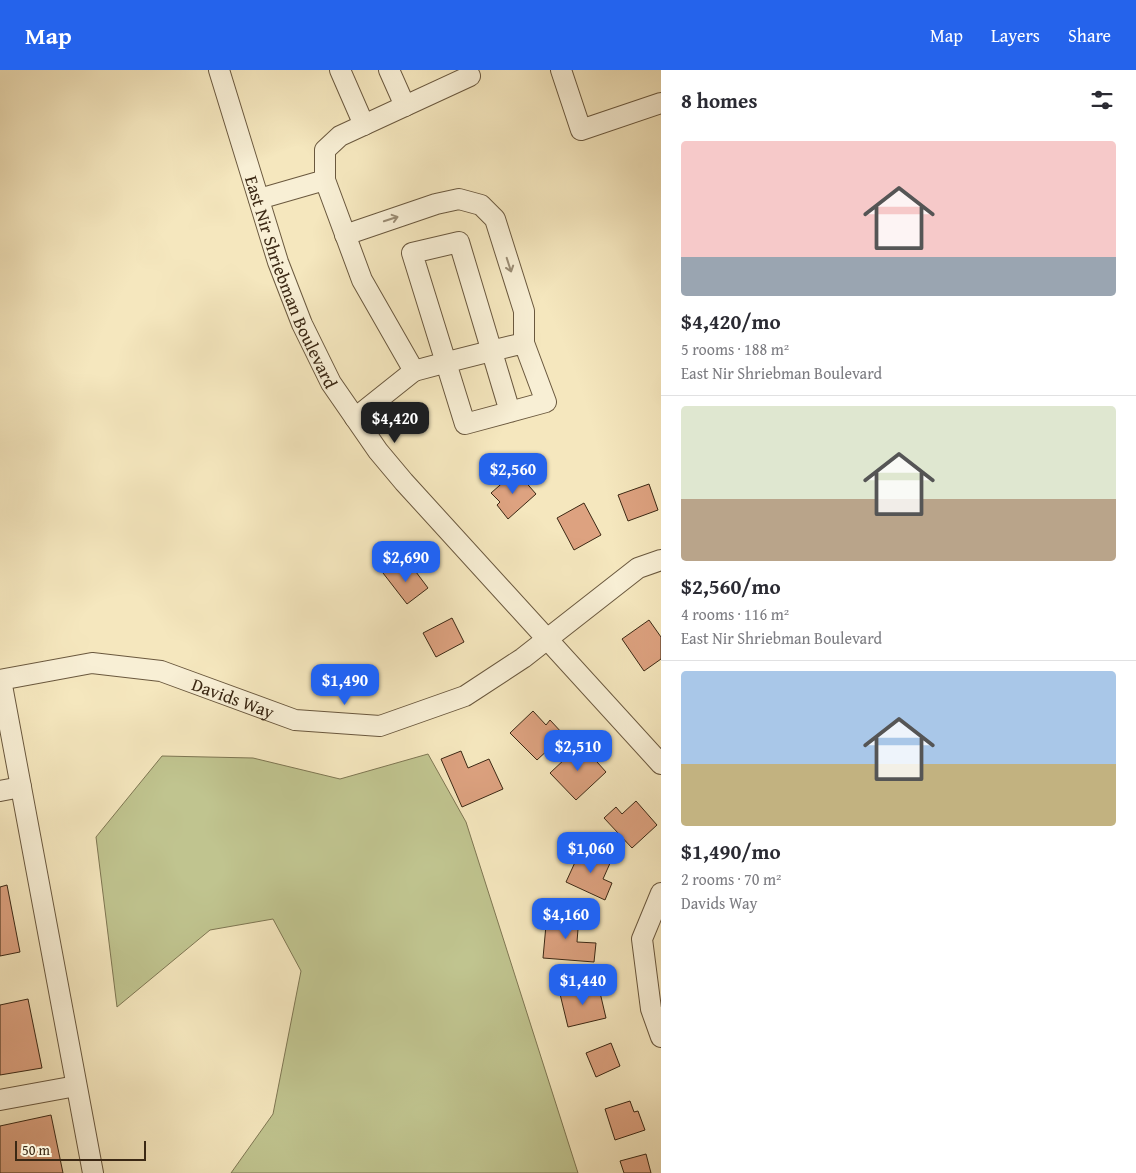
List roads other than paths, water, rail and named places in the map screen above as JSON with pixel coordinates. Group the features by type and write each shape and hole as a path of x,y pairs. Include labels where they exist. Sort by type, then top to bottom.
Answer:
{"street":[{"name":"East Nir Shriebman Boulevard","path":"219,70 278,262 302,324 331,383 378,451 404,482 661,764"},
{"path":"340,70 364,125"},
{"path":"389,70 405,106"},
{"path":"561,70 581,130 661,103"},
{"path":"414,371 362,280 324,180 325,150 340,136 470,76"},
{"path":"259,200 324,180"},
{"path":"345,235 436,204 459,199 481,205 495,219 524,311 524,343 546,402 510,412 465,424 412,253 459,242 510,412"},
{"path":"355,418 414,371 524,343"},
{"name":"Davids Way","path":"1,680 92,663 161,670 295,720 380,726 465,696 524,658 638,568 661,560"},
{"path":"1,680 90,1168"},
{"path":"0,791 21,787"},
{"path":"661,893 642,939 651,1009 661,1037"},
{"path":"0,1100 76,1086"}]}
